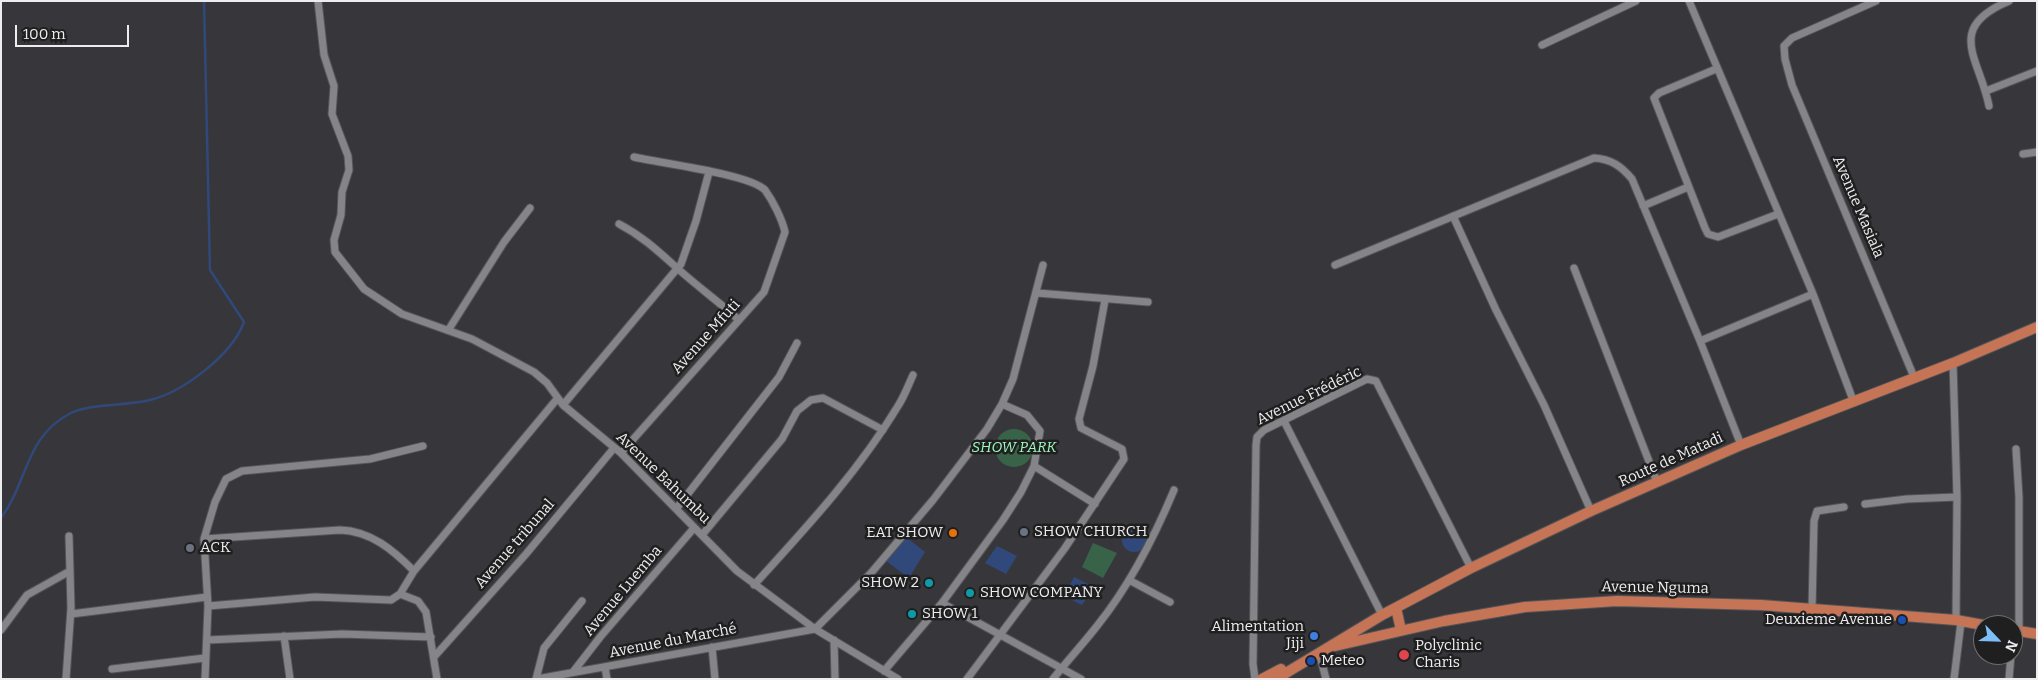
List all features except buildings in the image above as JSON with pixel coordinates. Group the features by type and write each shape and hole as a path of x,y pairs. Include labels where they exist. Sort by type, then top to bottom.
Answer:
{"main road":[{"name":"Route de Matadi","path":"1329,647 1382,615 1471,568 1591,511 1741,445 1853,400 1953,363 2037,327"},
{"name":"Avenue Nguma","path":"1329,647 1401,630 1525,607 1617,601 1812,609 1973,623"},
{"path":"1396,608 1401,630"},
{"path":"2023,633 2037,634"},
{"path":"1262,679 1306,656 1329,647"},
{"path":"1276,679 1306,662 1317,653"}],"street":[{"name":"Avenue Bahumbu","path":"318,1 324,55 334,86 332,114 348,156 349,170 342,192 341,215 334,240 335,252 364,289 402,314 449,329 472,339 534,372 547,383 563,406 618,450 737,571 815,629 898,679"},
{"path":"1542,45 1636,1"},
{"path":"1689,1 1812,294 1853,400"},
{"name":"Avenue Masiala","path":"1876,1 1792,38 1784,46 1784,59 1792,85 1914,377"},
{"path":"1989,106 1986,91 1971,54 1970,39 1981,18 1999,3 2009,1"},
{"path":"1716,68 1659,93 1654,98 1704,228 1712,237 1718,237 1778,214"},
{"path":"1986,91 2037,71"},
{"path":"2023,154 2037,152"},
{"path":"563,406 678,269 696,221 709,172 634,158"},
{"path":"1335,265 1594,158 1613,162 1624,169 1632,179 1741,445"},
{"name":"Avenue Mfuti","path":"618,450 764,292 777,253 783,242 784,225 764,190 753,182 735,176 709,172"},
{"path":"1643,206 1688,187"},
{"path":"449,329 504,242 530,208"},
{"path":"1453,216 1496,310 1544,405 1591,511"},
{"path":"619,224 651,243 678,269 708,292 739,320"},
{"path":"815,629 870,573 933,500 987,430 1002,404 1013,379 1043,265"},
{"path":"1574,268 1657,482"},
{"path":"1037,293 1148,302"},
{"path":"1700,341 1812,294"},
{"path":"967,679 1000,636 1123,463 1125,454 1122,449 1081,428 1080,419 1093,366 1105,300"},
{"path":"676,509 779,378 797,343"},
{"path":"1953,363 1959,621 1954,679"},
{"path":"754,585 824,509 883,430 913,376"},
{"name":"Avenue Frédéric","path":"1255,679 1253,664 1257,437 1260,433 1367,379 1376,381 1471,568"},
{"path":"702,535 782,439 797,411 811,400 823,398 883,430"},
{"path":"208,606 314,597 392,600 400,594 414,571 557,399"},
{"path":"884,671 942,603 1003,520 1021,492 1034,466 1040,431 1027,415 1002,404"},
{"path":"1284,421 1382,615"},
{"path":"205,679 208,606 204,540 215,502 226,479 242,471 370,459 423,446"},
{"path":"2016,449 2019,497 2016,615"},
{"name":"Avenue tribunal","path":"434,657 618,450"},
{"path":"1034,466 1095,504"},
{"path":"1053,679 1098,625 1129,580 1159,525 1174,490"},
{"path":"1865,504 1957,496"},
{"path":"1812,609 1814,521 1817,511 1844,507"},
{"name":"Avenue Luemba","path":"573,672 694,528"},
{"path":"204,540 355,530 368,535 382,544 414,571"},
{"path":"66,679 71,614 69,536"},
{"path":"1,630 27,595 70,571"},
{"path":"1129,580 1170,602"},
{"path":"400,594 418,601 423,607 431,637 437,679"},
{"path":"71,614 207,597"},
{"path":"536,679 544,648 582,601"},
{"path":"942,603 1081,679"},
{"name":"Avenue du Marché","path":"536,679 815,629"},
{"path":"207,640 342,634 431,637"},
{"path":"284,636 290,679"},
{"path":"834,640 835,679"},
{"path":"712,648 715,679"},
{"path":"1317,653 1326,679"},
{"path":"112,669 205,658"},
{"path":"2009,679 2011,665"},
{"path":"605,668 607,679"}],"green space":[{"name":"SHOW PARK","path":"1014,429 1027,435 1033,448 1027,461 1014,467 1001,461 995,448 1001,435"},
{"path":"1093,543 1117,553 1103,578 1082,567"}],"water":[{"path":"1134,528 1139,529 1145,535 1145,545 1139,551 1134,552 1129,551 1123,545 1122,540 1123,535 1129,529"},
{"path":"906,537 925,552 909,578 886,561"},
{"path":"997,546 1017,556 1006,574 985,563"},
{"path":"1074,577 1094,587 1082,605 1064,596"}],"waterway":[{"path":"1,518 17,490 36,447 44,434 56,423 79,410 150,400 177,389 191,381 218,359 229,347 244,322 210,270 204,1"}],"place":[{"name":"SHOW CHURCH","path":"1024,532"},
{"name":"EAT SHOW","path":"953,533"},
{"name":"ACK","path":"190,548"},
{"name":"SHOW 2","path":"929,583"},
{"name":"SHOW COMPANY","path":"970,593"},
{"name":"SHOW 1","path":"912,614"},
{"name":"Deuxieme Avenue","path":"1902,620"},
{"name":"Alimentation Jiji","path":"1314,636"},
{"name":"Polyclinic Charis","path":"1404,655"},
{"name":"Meteo","path":"1311,661"}]}
